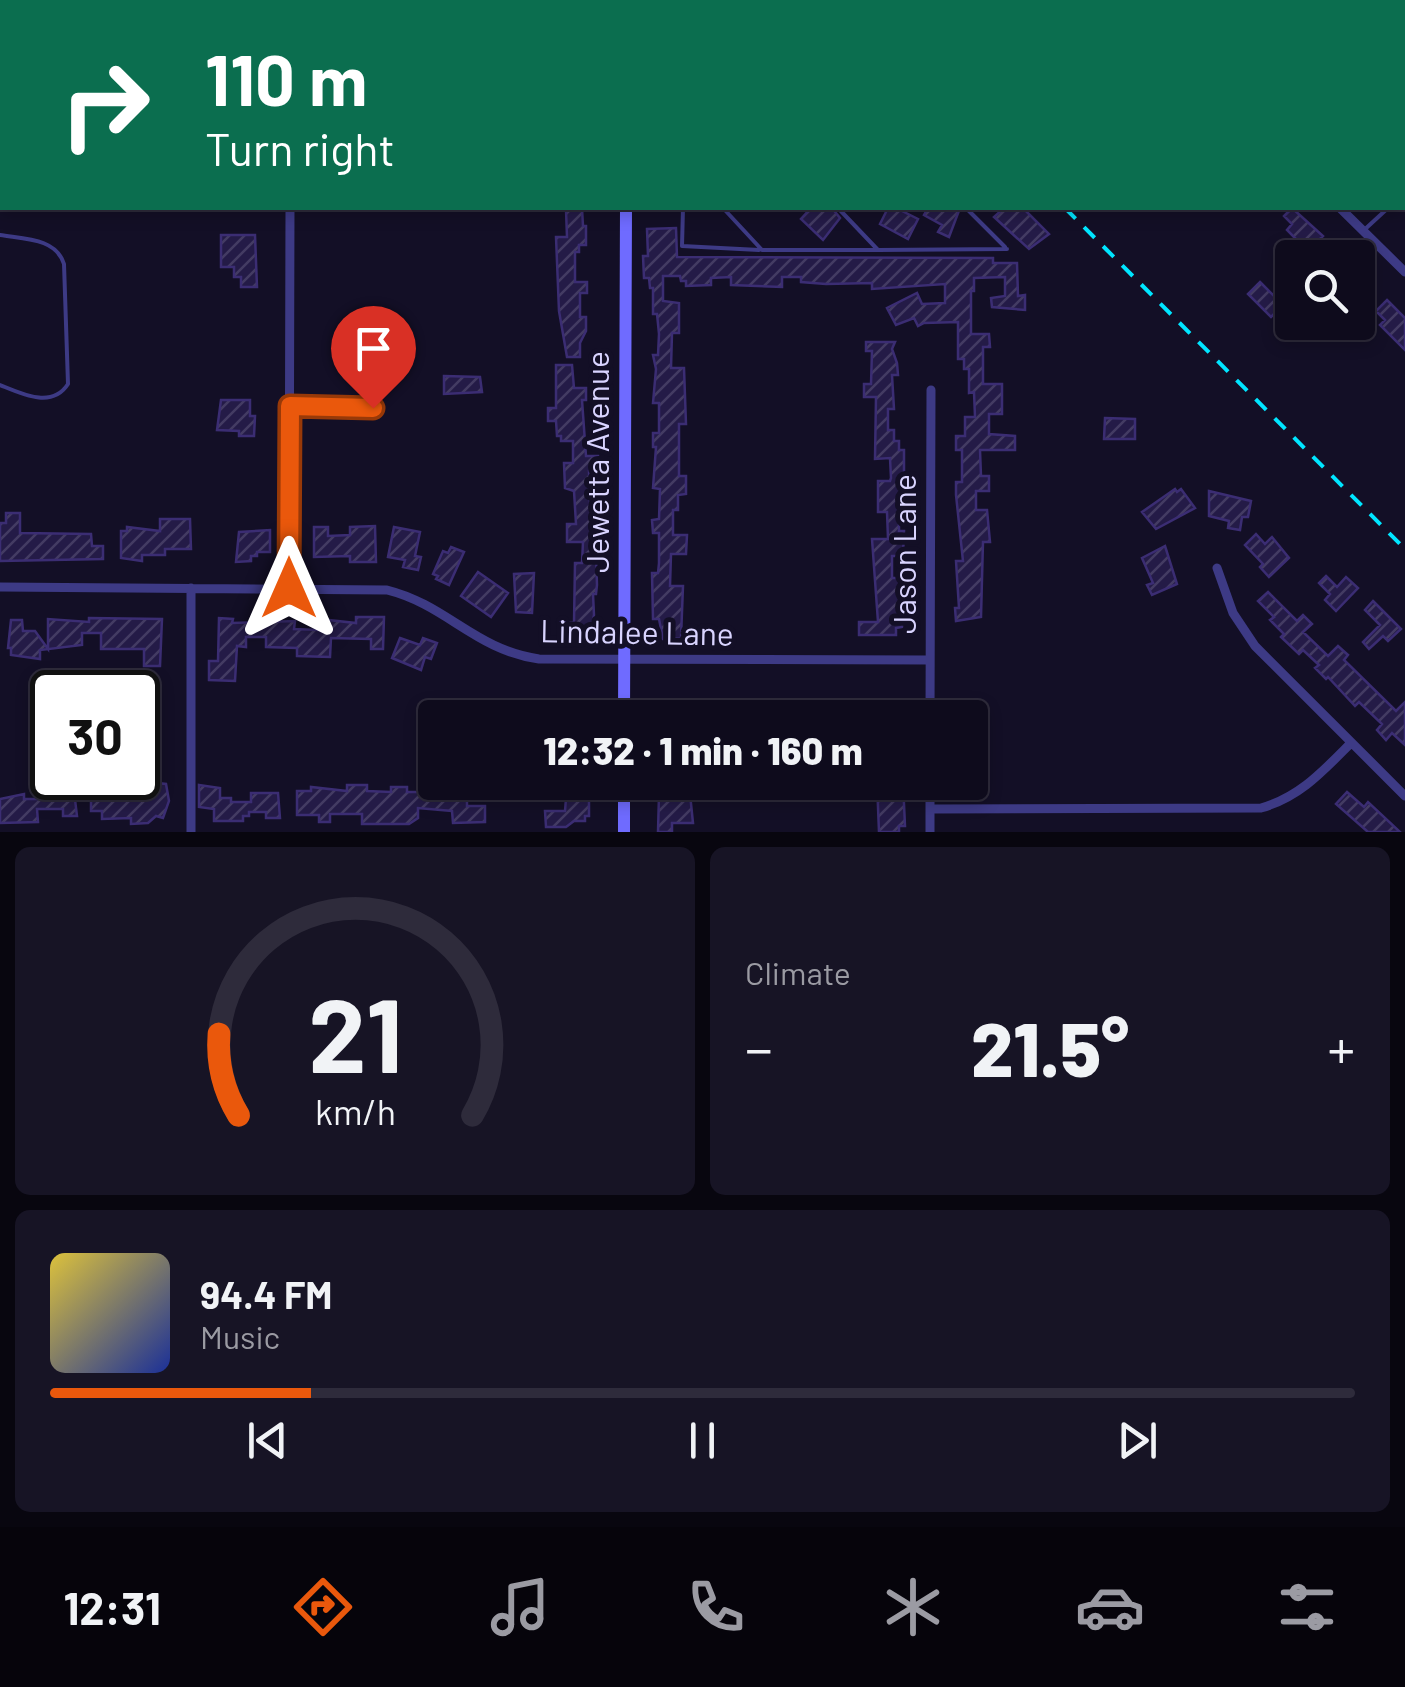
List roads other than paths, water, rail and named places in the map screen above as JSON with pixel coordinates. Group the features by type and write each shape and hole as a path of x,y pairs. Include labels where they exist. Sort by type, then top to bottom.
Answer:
{"street":[{"path":"289,588 290,210"},
{"name":"Jewetta Avenue","path":"624,700 626,210"},
{"path":"1342,210 1405,272"},
{"name":"Jason Lane","path":"930,700 931,390"},
{"path":"1217,568 1233,613 1255,646 1405,796"},
{"name":"Lindalee Lane","path":"0,587 368,588 408,595 442,612 486,644 522,656 930,660"},
{"path":"190,832 191,588"},
{"path":"930,809 1262,808 1308,786 1351,743"},
{"path":"624,800 624,832"},
{"path":"930,800 930,832"}],"lane":[{"path":"645,0 666,0"},
{"path":"682,210 682,246 762,250 1007,248 968,210"},
{"path":"725,210 762,250"},
{"path":"840,210 878,250"},
{"path":"1363,230 1386,210"},
{"path":"0,235 46,242 61,254 68,384 63,392 46,398 0,386"},
{"path":"290,406 373,408"}],"railway":[{"path":"1067,210 1405,549"}]}
